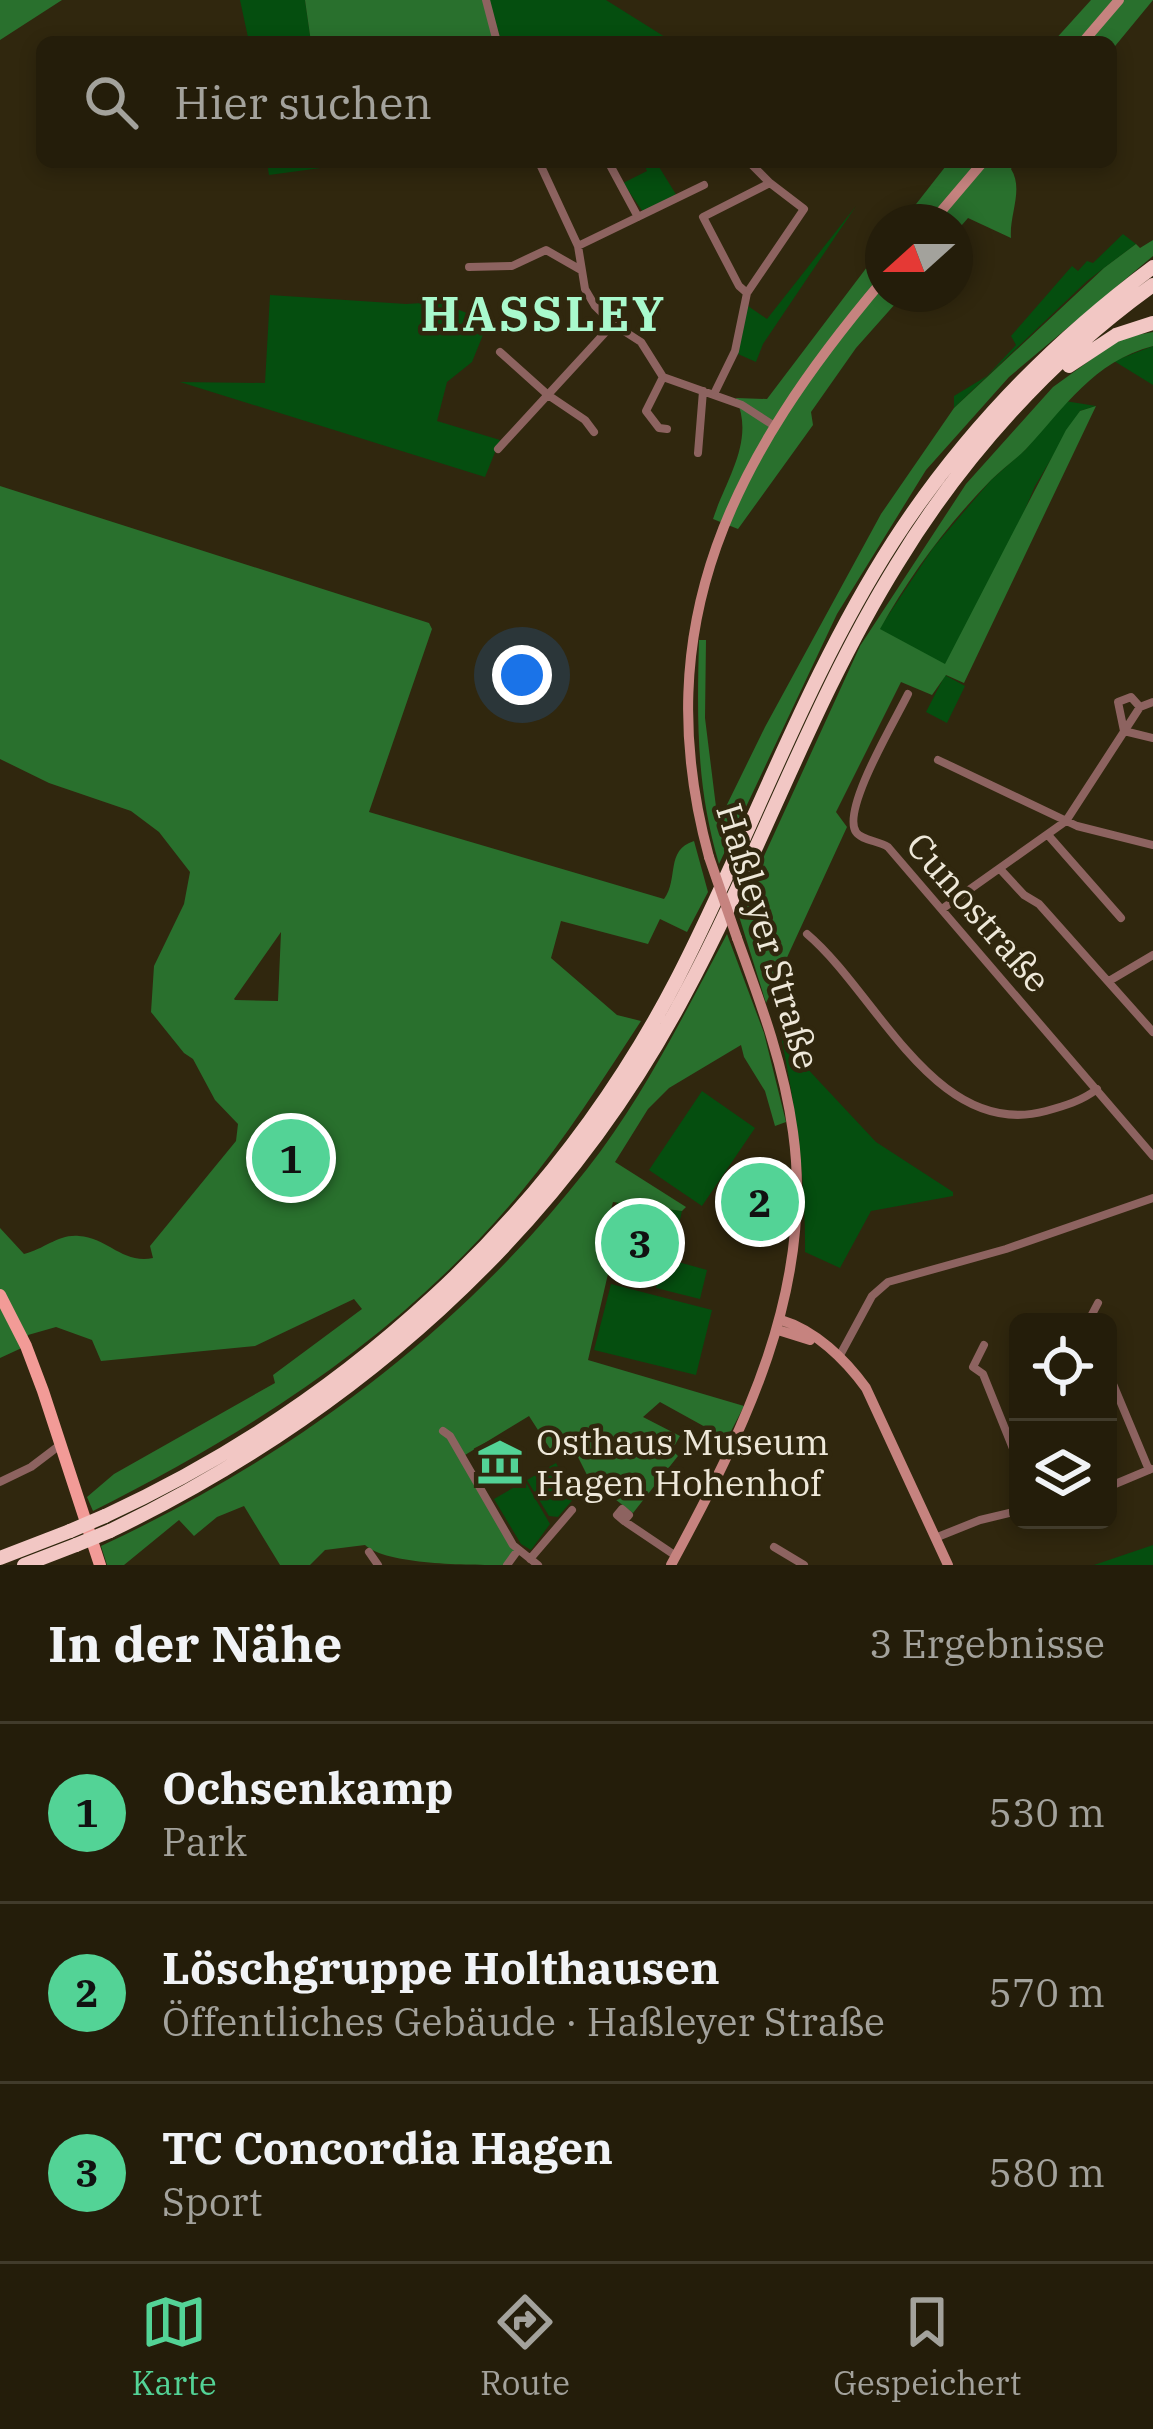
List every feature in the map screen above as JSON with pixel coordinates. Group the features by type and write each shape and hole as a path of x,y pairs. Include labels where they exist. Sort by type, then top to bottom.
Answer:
{"highway":[{"path":"107,1524 223,1455 355,1364 445,1287 559,1162 633,1054 675,982 838,638 890,546 948,464 1003,401 1071,333 1153,267"},
{"path":"24,1565 244,1460 346,1391 501,1252 566,1176 622,1098 685,994 852,644 896,565 960,473 1040,383 1153,285"},
{"path":"1040,383 1102,342 1153,323"},
{"path":"0,1558 73,1538"}],"main road":[{"path":"1088,36 1118,0"},
{"path":"947,204 978,168"},
{"name":"Haßleyer Straße","path":"674,1561 750,1408 779,1325 795,1247 798,1179 788,1100 769,1028 709,857 689,755 692,639 726,518 773,425 865,304"},
{"path":"0,1295 26,1346 100,1565"},
{"path":"779,1325 800,1326 839,1357 871,1396 948,1565"}],"street":[{"path":"486,0 495,36"},
{"path":"542,168 578,246 589,298 613,324 641,342 663,377 714,394 773,425"},
{"path":"612,168 638,217"},
{"path":"714,394 735,351 748,292 804,209 755,168"},
{"path":"748,292 739,286 703,217 770,183"},
{"path":"578,246 704,185"},
{"path":"469,267 512,266 546,250 581,271"},
{"path":"498,448 613,324"},
{"path":"500,352 594,432"},
{"path":"663,377 646,411 659,428 667,430"},
{"path":"698,453 703,391"},
{"name":"Cunostraße","path":"908,694 851,818 859,836 888,847 1153,1156"},
{"path":"1124,731 1118,702 1131,698 1140,706"},
{"path":"942,908 1066,821 1140,706 1153,701"},
{"path":"1124,731 1153,738"},
{"path":"938,760 1092,832 1153,845"},
{"path":"1048,835 1121,918"},
{"path":"1000,868 1024,895 1040,904 1153,1032"},
{"path":"807,934 931,1075 958,1099 989,1112 1028,1114 1074,1102 1097,1089"},
{"path":"1109,981 1153,955"},
{"path":"839,1357 880,1287 892,1280 1006,1249 1153,1198"},
{"path":"1093,1313 1098,1303"},
{"path":"984,1345 973,1367 982,1374 1009,1439"},
{"path":"1117,1392 1151,1469 1117,1483"},
{"path":"443,1431 518,1550 534,1562 572,1510"},
{"path":"0,1482 60,1445"},
{"path":"935,1538 1009,1513"},
{"path":"624,1521 674,1561"},
{"path":"774,1547 804,1565"},
{"path":"507,1565 518,1550"},
{"path":"368,1552 378,1565"}],"green space":[{"path":"0,0 62,0 0,40"},
{"path":"240,0 305,0 310,36 248,36"},
{"path":"305,0 483,0 494,36 310,36"},
{"path":"489,0 606,0 663,36 625,36 499,36"},
{"path":"1091,0 1153,0 1117,44 1117,36 1058,36"},
{"path":"268,168 321,168 269,175"},
{"path":"660,168 677,196 643,212 623,183"},
{"path":"944,168 1012,168 1016,185 1011,238 973,220 973,204 916,204"},
{"path":"856,206 763,344 756,362 738,354 748,306 767,319"},
{"path":"1123,234 1136,244 1087,281 954,408 954,396 987,376 1016,345 1011,336 1072,266 1078,271 1087,261 1093,263"},
{"path":"1153,240 1153,256 1009,377 926,470 837,614 719,864 702,780 699,640 706,640 705,718 718,823 881,514 954,408 1104,268 1136,244 1140,248"},
{"path":"865,270 865,312 888,312 811,412 813,425 738,529 713,519 741,444 736,398 767,399"},
{"path":"270,295 438,302 480,318 485,330 472,362 447,382 437,421 500,440 485,477 180,382 265,383"},
{"path":"1153,332 1153,346 1097,374 975,497 917,570 880,629 945,664 1066,430 1080,411 1096,406 964,683 946,675 932,695 901,682 836,812 847,827 766,1003 738,913 860,646 966,484 1053,387 1121,338"},
{"path":"1153,346 1153,385 1114,361"},
{"path":"1065,401 1096,406 1080,411 1035,486 1014,536 945,665 879,629 933,548"},
{"path":"0,486 429,623 432,629 369,812 664,899 679,851 694,841 708,892 687,932 660,919 648,944 561,921 551,958 617,1015 641,1021 538,1172 475,1243 377,1334 269,1411 93,1511 87,1497 114,1474 275,1383 273,1375 362,1309 354,1299 255,1346 101,1361 92,1340 56,1327 28,1335 26,1346 0,1358 0,1228 24,1254 64,1237 79,1236 132,1257 153,1258 150,1246 236,1141 238,1124 215,1100 193,1059 151,1012 154,966 184,904 190,872 159,832 131,811 49,783 0,759","holes":["281,932 278,1001 234,999"]},
{"path":"945,675 965,686 947,723 926,712"},
{"path":"727,934 764,1033 786,1122 775,1126 765,1091 741,1045 669,1088 648,1109 615,1162 686,1207 682,1211 613,1202 598,1258 611,1261 588,1360 744,1406 727,1439 660,1402 643,1417 680,1436 672,1450 678,1456 633,1513 589,1479 573,1447 554,1455 529,1416 465,1455 517,1549 505,1565 409,1560 365,1545 325,1550 310,1565 280,1565 244,1506 217,1517 194,1536 179,1520 124,1565 107,1565 101,1546 239,1473 304,1432 426,1338 483,1285 537,1229 607,1142 662,1055"},
{"path":"796,1013 808,1034 803,1064 876,1142 953,1192 953,1196 871,1211 840,1268 805,1252 798,1136 778,1021"},
{"path":"702,1091 755,1128 702,1206 649,1170"},
{"path":"617,1202 682,1211 671,1260 707,1270 700,1299 656,1288 663,1258 653,1287 610,1276 614,1259 601,1255"},
{"path":"611,1284 712,1310 696,1375 594,1350"},
{"path":"556,1463 575,1497 558,1517 549,1516 527,1480"},
{"path":"525,1481 550,1524 531,1550 521,1544 494,1499"},
{"path":"1153,1545 1153,1565 1094,1565"}],"place":[{"name":"Ochsenkamp","path":"291,1158"},
{"name":"Löschgruppe Holthausen","path":"760,1202"},
{"name":"TC Concordia Hagen","path":"640,1243"},
{"name":"Osthaus Museum Hagen Hohenhof","path":"500,1462"}],"district":[{"name":"HASSLEY","path":"544,313"}]}
